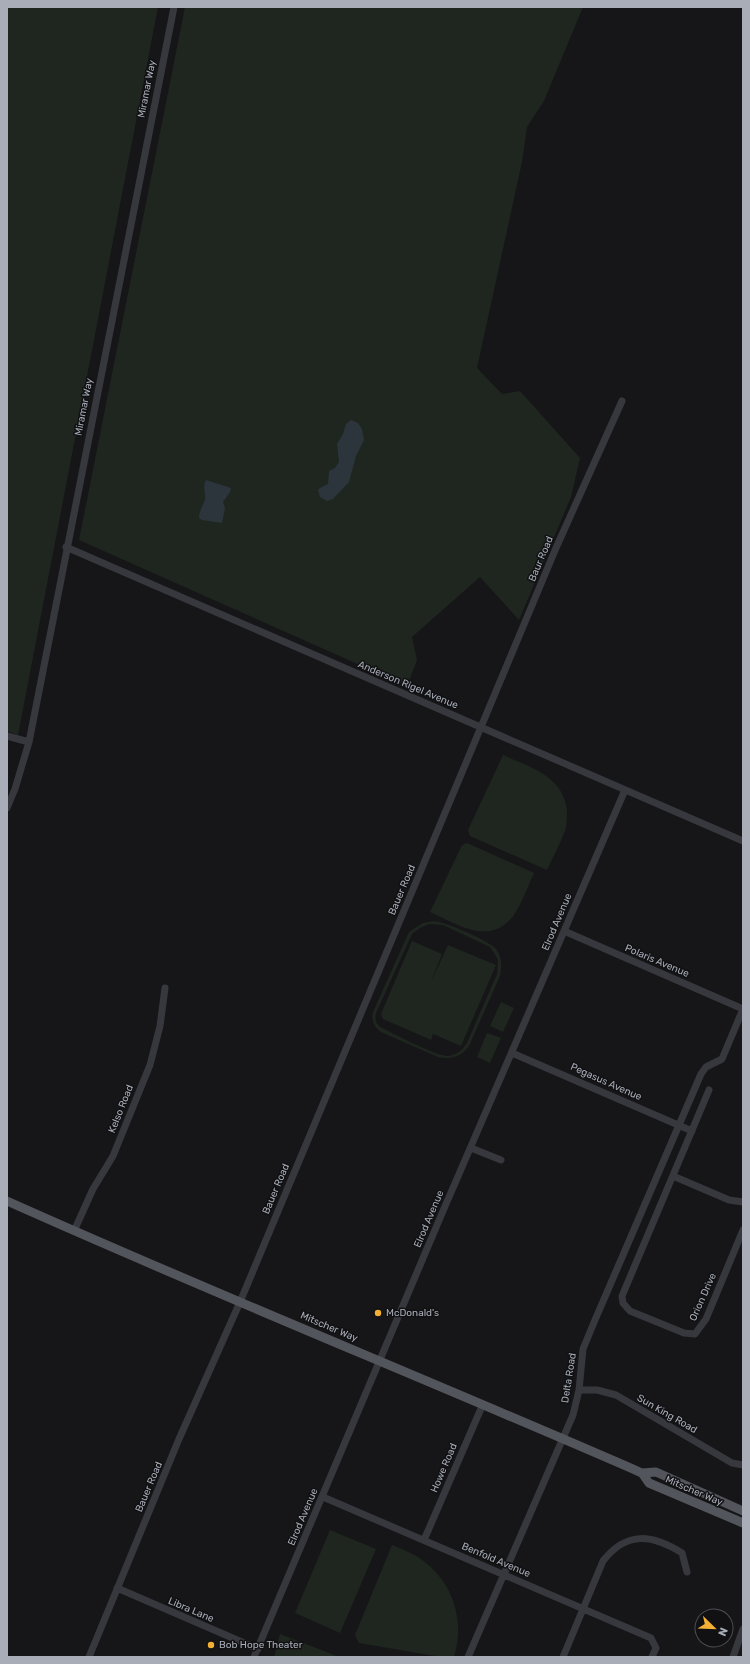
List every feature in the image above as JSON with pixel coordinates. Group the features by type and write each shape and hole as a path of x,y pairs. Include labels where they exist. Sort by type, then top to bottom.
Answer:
{"main road":[{"name":"Mitscher Way","path":"7,1201 642,1473 656,1472 743,1510"},
{"name":"Mitscher Way","path":"642,1473 649,1483 743,1523"}],"street":[{"name":"Miramar Way","path":"7,808 28,742 174,7"},
{"name":"Baur Road","path":"481,728 556,548 622,400"},
{"name":"Anderson Rigel Avenue","path":"66,547 743,841"},
{"name":"Bauer Road","path":"89,1657 481,728"},
{"path":"7,736 28,742"},
{"name":"Elrod Avenue","path":"254,1657 625,790"},
{"name":"Polaris Avenue","path":"564,931 743,1009"},
{"name":"Kelso Road","path":"74,1231 93,1189 113,1156 150,1065 160,1026 165,988"},
{"name":"Delta Road","path":"468,1657 561,1438 573,1415 579,1390 583,1349 701,1074 706,1067 722,1059 743,1009"},
{"name":"Pegasus Avenue","path":"512,1052 692,1131"},
{"path":"709,1090 673,1176 729,1200 743,1202"},
{"path":"471,1148 501,1160"},
{"name":"Orion Drive","path":"673,1176 622,1296 623,1303 630,1311 684,1333 695,1334 706,1319 743,1230"},
{"name":"Sun King Road","path":"579,1390 597,1390 616,1396 732,1463 743,1464"},
{"name":"Howe Road","path":"424,1540 483,1404"},
{"name":"Benfold Avenue","path":"323,1497 651,1638 656,1648 652,1657"},
{"path":"562,1657 603,1561 619,1544 634,1540 653,1538 670,1545 682,1553 687,1572"},
{"name":"Libra Lane","path":"117,1588 258,1649"},
{"path":"733,1657 743,1629"}],"shaded area":[{"path":"7,7 158,7 18,735 7,731"},
{"path":"185,7 583,7 544,101 527,127 522,162 477,368 502,394 520,391 580,458 571,497 519,620 480,577 412,637 417,660 407,686 79,540"},
{"path":"351,420 358,423 362,429 364,440 356,456 349,482 333,499 327,501 320,497 318,490 328,484 329,471 335,468 339,462 337,444 343,434 346,424"},
{"path":"206,480 231,488 223,502 225,508 222,523 202,520 199,518 205,499 204,485"},
{"path":"503,755 544,774 559,789 564,798 567,810 566,828 547,870 470,836 468,830"},
{"path":"467,843 534,873 514,915 505,925 495,930 485,932 463,927 430,912 462,845"},
{"path":"434,921 440,922 466,932 492,945 498,952 500,959 500,976 469,1046 460,1055 447,1058 438,1057 381,1032 375,1026 373,1021 373,1012 409,932 423,923","holes":["429,924 443,925 490,947 498,960 497,974 467,1043 458,1052 446,1056 425,1049 382,1028 378,1025 375,1018 412,934"]},
{"path":"412,941 442,954 431,982 448,945 496,965 461,1046 433,1034 431,1040 383,1019 381,1014"},
{"path":"501,1002 514,1008 503,1032 490,1026"},
{"path":"487,1033 501,1038 490,1063 477,1057"},
{"path":"330,1530 376,1549 340,1633 295,1613"},
{"path":"392,1545 411,1553 422,1560 433,1569 449,1591 457,1617 458,1630 454,1657 441,1657 359,1643 355,1635"},
{"path":"280,1634 337,1656 337,1657 274,1657"}],"place":[{"name":"McDonald's","path":"378,1313"},
{"name":"Bob Hope Theater","path":"211,1645"}]}
